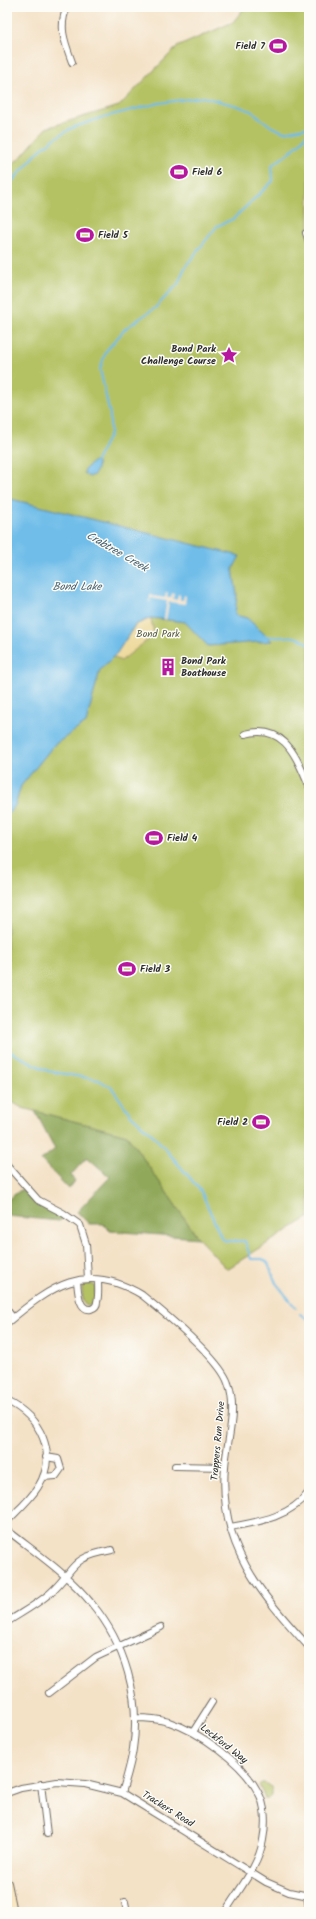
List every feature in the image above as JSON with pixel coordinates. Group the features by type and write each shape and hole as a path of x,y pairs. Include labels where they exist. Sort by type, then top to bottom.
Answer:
{"street":[{"path":"67,7 62,23 62,33 72,62"},
{"path":"306,232 309,242"},
{"path":"245,734 265,732 281,738 293,751 309,786"},
{"path":"7,1165 38,1200 63,1213 80,1226 86,1244 88,1279"},
{"name":"Trappers Run Drive","path":"7,1323 44,1293 64,1284 88,1279 119,1283 142,1295 221,1368 228,1383 233,1404 225,1467 225,1504 230,1527 239,1552 253,1579 267,1599 309,1647"},
{"path":"77,1281 81,1305 90,1309 95,1307 97,1303 98,1280"},
{"path":"7,1310 13,1318"},
{"path":"7,1401 24,1411 35,1422 45,1442 46,1457 43,1477 32,1496 7,1521"},
{"path":"43,1477 56,1476 61,1469 58,1459 46,1457"},
{"path":"175,1466 225,1467"},
{"path":"230,1527 286,1512 297,1506 309,1492"},
{"path":"7,1530 77,1587 98,1611 118,1646 131,1682 135,1718 133,1749 122,1793"},
{"path":"7,1622 44,1598 78,1561 85,1556 112,1550"},
{"path":"48,1693 86,1663 118,1646 161,1627"},
{"path":"193,1732 212,1702"},
{"name":"Leckford Way","path":"135,1718 167,1722 193,1732 238,1766 259,1793 264,1815 264,1839 257,1861 225,1912"},
{"name":"Trackers Road","path":"7,1793 21,1788 57,1782 86,1784 122,1793 280,1889 308,1896 309,1908"},
{"path":"41,1784 48,1834"},
{"path":"7,1883 13,1912"},
{"path":"125,1902 127,1912"}],"green space":[{"name":"Bond Park","path":"245,7 309,7 309,1217 227,1269 198,1238 127,1135 22,1108 7,1099 7,168 21,157 46,128 119,106 177,47 233,22"},
{"path":"35,1111 127,1135 198,1238 110,1231 103,1224 89,1224 77,1212 110,1177 87,1157 71,1175 75,1181 69,1189 41,1160 55,1149"},
{"path":"22,1189 40,1206 64,1218 59,1221 7,1216 7,1200"},
{"path":"85,1284 93,1284 95,1286 95,1300 91,1305 87,1305 83,1302 82,1287"},
{"path":"261,1783 265,1783 272,1788 272,1796 268,1799 265,1799 259,1785"}],"sand":[{"path":"151,618 154,635 121,661 113,657 135,625"}],"water":[{"path":"94,461 97,463 97,470 95,474 89,477 84,473 85,469"},
{"name":"Bond Lake","path":"7,498 240,556 233,569 237,595 235,615 247,618 272,641 208,646 185,622 151,618 135,625 117,653 100,670 86,723 54,745 21,786 15,806 7,815"}],"pier":[{"path":"151,592 152,596 165,598 166,593 168,593 167,598 171,598 172,593 174,594 173,599 177,600 178,594 180,595 180,600 183,600 184,595 186,596 185,604 169,602 166,620 164,619 167,601 151,598 149,602"}],"waterway":[{"path":"7,187 40,150 72,128 100,118 159,103 203,97 251,111 272,127 284,132 309,127"},
{"path":"95,463 110,434 110,415 100,369 106,351 126,328 155,308 178,284 185,267 217,226 233,219 273,181 272,165 288,154 309,130"},
{"path":"266,636 291,637 309,644"},
{"path":"7,1050 48,1071 99,1080 112,1088 131,1115 156,1138 201,1191 222,1239 227,1241 245,1241 251,1259 262,1259 267,1261 276,1283 296,1308"},
{"path":"300,1314 309,1320"}],"place":[{"name":"Field 7","path":"278,46"},
{"name":"Field 6","path":"179,172"},
{"name":"Field 5","path":"85,235"},
{"name":"Bond Park Challenge Course","path":"229,355"},
{"name":"Bond Park Boathouse","path":"168,667"},
{"name":"Field 4","path":"154,838"},
{"name":"Field 3","path":"127,969"},
{"name":"Field 2","path":"261,1122"}],"water label":[{"name":"Crabtree Creek","path":"117,552"}]}
